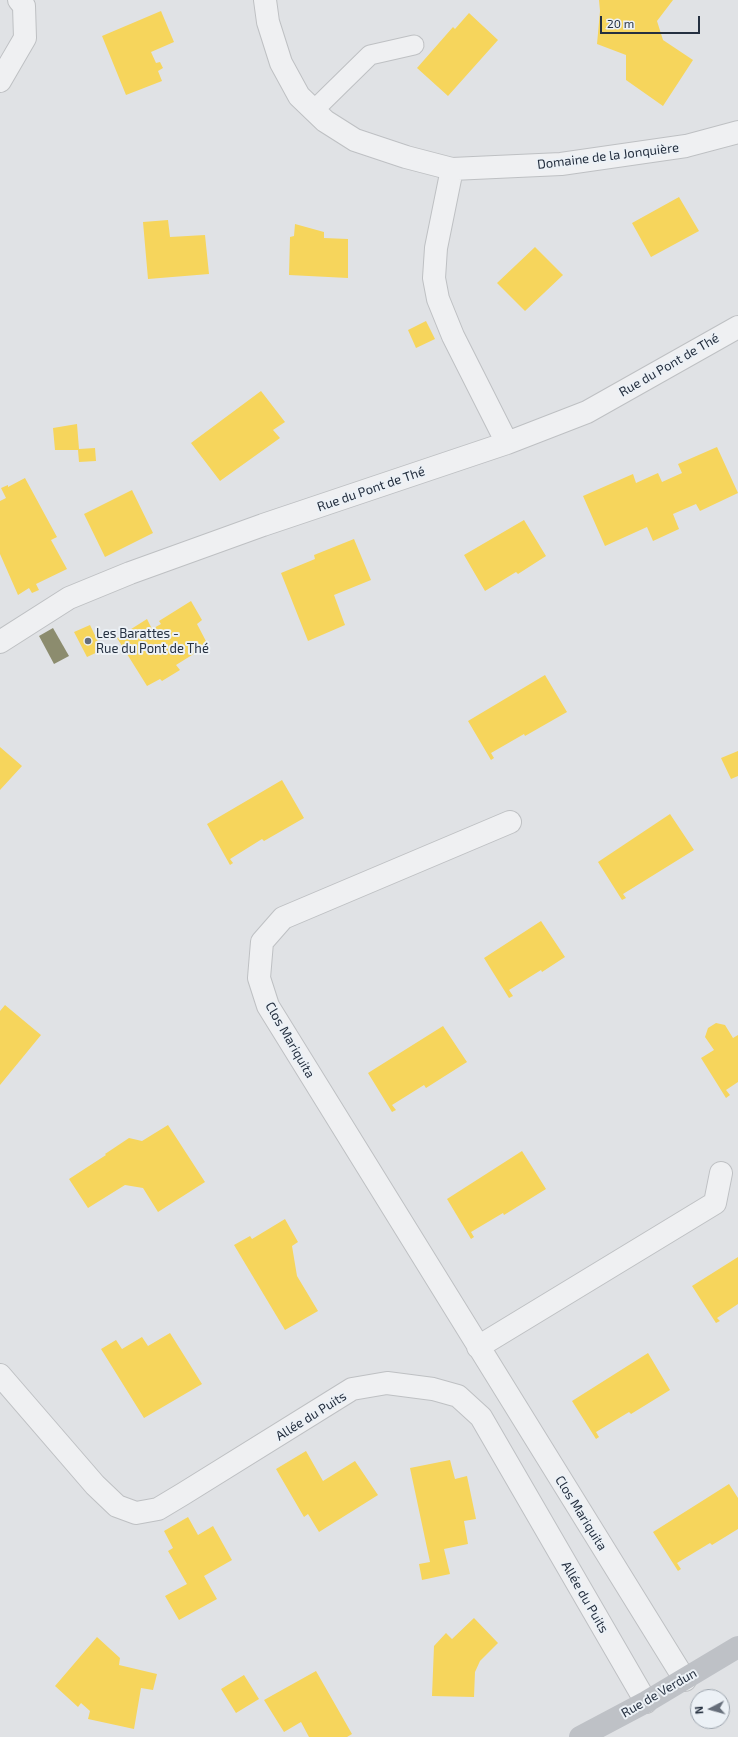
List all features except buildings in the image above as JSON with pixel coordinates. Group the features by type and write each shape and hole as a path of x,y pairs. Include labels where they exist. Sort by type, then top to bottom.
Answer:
{"main road":[{"name":"Rue de Verdun","path":"580,1737 685,1680 738,1647"}],"street":[{"path":"0,81 25,38 24,6 19,0"},
{"name":"Domaine de la Jonquière","path":"265,0 268,22 281,63 299,96 325,121 355,140 406,157 452,169 561,164 686,146 738,132"},
{"path":"452,169 436,248 434,278 438,299 454,336 507,443"},
{"name":"Rue du Pont de Thé","path":"0,642 69,598 130,573 263,525 507,443 587,412 738,326"},
{"name":"Clos Mariquita","path":"510,822 283,918 262,942 259,978 268,1006 685,1680"},
{"path":"478,1347 715,1202 721,1173"},
{"name":"Allée du Puits","path":"0,1375 95,1485 117,1506 136,1513 158,1509 352,1389 388,1383 433,1389 458,1396 481,1417 646,1702"}],"lane":[{"path":"314,110 370,54 414,45"}],"place":[{"name":"Les Barattes - Rue du Pont de Thé","path":"88,641"}]}
